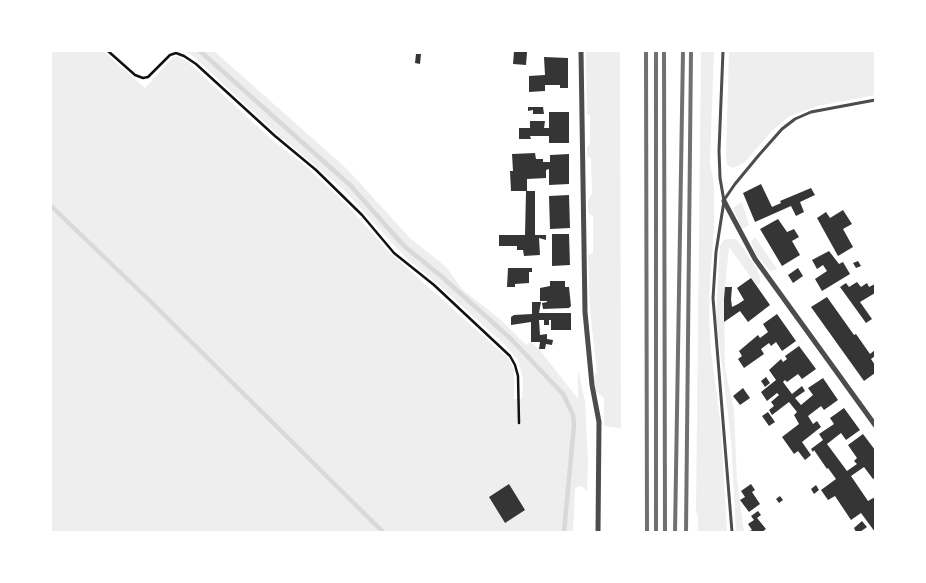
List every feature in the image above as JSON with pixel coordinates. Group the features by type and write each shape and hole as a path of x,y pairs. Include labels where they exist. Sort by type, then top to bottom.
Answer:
{"street":[{"path":"580,51 585,312 592,385 599,422 598,532"},
{"path":"724,201 755,259 875,425"}],"lane":[{"path":"723,51 719,151 720,178 724,201 716,252 713,298 732,532"},
{"path":"724,201 735,184 759,155 782,129 795,119 811,112 875,100"}],"path":[{"path":"108,51 135,75 142,78 148,77 170,55 176,53 184,56 196,64 275,136 316,170 362,215 394,253 434,285 510,356 516,365 518,376 519,422"}],"shaded area":[{"path":"51,51 103,51 145,88 173,57 178,56 188,62 273,141 307,167 347,205 388,251 509,359 514,370 514,399 522,399 523,379 518,360 505,345 405,257 344,190 276,133 194,57 185,51 214,51 347,169 409,237 446,267 463,290 501,320 526,345 531,342 539,349 578,399 578,369 585,402 588,462 587,491 581,486 575,488 573,532 51,532"},
{"path":"586,51 620,51 621,428 604,426 604,398 596,392 594,377 597,372 590,309 588,255 593,253 593,216 588,213 588,200 592,194 591,158 587,156 587,147 590,144 590,116 587,114"},
{"path":"701,51 714,51 710,163 714,183 714,229 709,314 711,351 721,427 727,532 698,532 696,510"},
{"path":"729,51 875,51 875,95 817,106 788,117 771,132 744,163 733,168 727,165 726,155"},
{"path":"742,202 749,225 742,229 733,208"},
{"path":"755,237 777,269 770,271 757,256 751,242"},
{"path":"727,239 738,241 757,269 760,277 760,283 757,286 729,247 724,299 725,368 734,410 737,479 744,532 736,532 731,439 716,318 720,246"}],"building":[{"path":"514,51 527,52 526,65 513,64"},
{"path":"416,54 421,54 420,64 415,63"},
{"path":"544,57 568,58 568,88 560,88 560,85 545,85 545,91 529,92 529,76 545,75"},
{"path":"528,107 543,107 544,114 533,114 533,110 528,111"},
{"path":"549,112 569,112 569,143 549,143 549,136 530,136 531,139 519,139 519,128 530,128 530,121 545,121 544,128 549,128"},
{"path":"535,153 536,159 543,159 543,162 550,162 550,155 569,154 569,184 549,185 549,169 546,170 546,178 527,179 527,191 535,191 535,235 546,235 546,240 539,238 540,255 524,256 523,250 517,250 517,246 499,246 499,235 525,235 526,191 511,191 510,171 513,171 512,154"},
{"path":"761,184 772,207 781,203 780,201 811,188 815,195 800,202 804,212 796,216 791,206 755,222 743,193"},
{"path":"569,195 570,228 550,229 549,196"},
{"path":"843,210 852,224 843,229 853,247 838,256 817,218 826,212 830,218"},
{"path":"778,219 787,232 794,229 799,237 792,241 800,255 782,266 760,229"},
{"path":"552,234 569,234 570,265 552,266"},
{"path":"829,251 839,264 843,262 850,274 822,291 815,279 827,271 823,265 817,269 812,260"},
{"path":"858,261 861,266 856,268 853,263"},
{"path":"508,268 532,268 532,272 529,272 529,283 515,284 515,287 507,287"},
{"path":"798,268 803,276 793,283 788,275"},
{"path":"751,278 770,305 748,322 740,311 724,322 725,287 732,287 732,307 744,300 737,288"},
{"path":"550,281 565,281 565,287 569,287 571,306 569,308 543,309 542,303 547,301 540,301 540,288 550,286"},
{"path":"857,282 861,287 867,283 869,287 875,284 875,293 860,302 872,319 866,323 840,287 846,283 849,287"},
{"path":"827,297 870,354 875,350 875,356 871,359 875,365 875,373 864,381 811,307"},
{"path":"532,302 541,302 539,313 571,313 571,330 551,330 551,320 549,320 549,325 544,325 544,320 539,320 540,335 547,334 547,339 553,340 552,345 546,344 545,349 539,349 540,342 531,342 531,322 511,325 511,317 514,315 532,314"},
{"path":"777,314 796,341 782,351 776,342 771,346 769,343 761,349 764,354 744,368 738,359 742,356 739,351 758,335 760,338 768,332 763,324"},
{"path":"799,346 816,369 802,379 798,374 787,382 785,380 783,382 792,394 802,386 805,391 795,398 801,405 813,395 808,388 823,378 838,400 824,410 821,406 808,416 813,424 817,421 821,427 802,442 811,455 805,460 798,451 794,454 782,437 799,424 794,415 797,412 789,402 772,415 769,410 774,406 771,402 779,395 777,393 767,401 761,392 776,380 769,370 781,359 783,362 787,359 785,356"},
{"path":"766,377 770,383 765,387 761,381"},
{"path":"743,388 750,398 740,405 733,396"},
{"path":"844,408 860,430 846,440 841,433 827,444 847,471 857,464 854,461 857,458 848,445 863,434 875,450 875,478 873,479 864,467 851,476 868,501 875,497 875,532 861,513 851,520 835,496 828,500 821,490 836,479 814,450 813,452 811,449 823,440 819,434 834,424 830,418"},
{"path":"768,412 775,422 769,426 762,416"},
{"path":"509,484 525,510 505,523 489,497"},
{"path":"751,484 755,490 752,492 760,504 749,512 740,500 745,497 741,491"},
{"path":"816,485 819,490 814,494 811,489"},
{"path":"780,496 783,500 779,503 776,499"},
{"path":"758,511 761,515 757,518 766,529 762,532 748,532 752,530 748,524 754,520 751,516"},
{"path":"862,521 867,527 860,532 856,532 854,528"}],"waterway":[{"path":"200,51 350,185 404,246 441,276 511,339 563,394 573,415 574,425 564,532"},
{"path":"51,206 149,300 383,532"}],"railway":[{"path":"646,51 647,532"},
{"path":"656,51 656,532"},
{"path":"664,51 665,532"},
{"path":"675,532 683,51"},
{"path":"686,532 691,51"}]}
